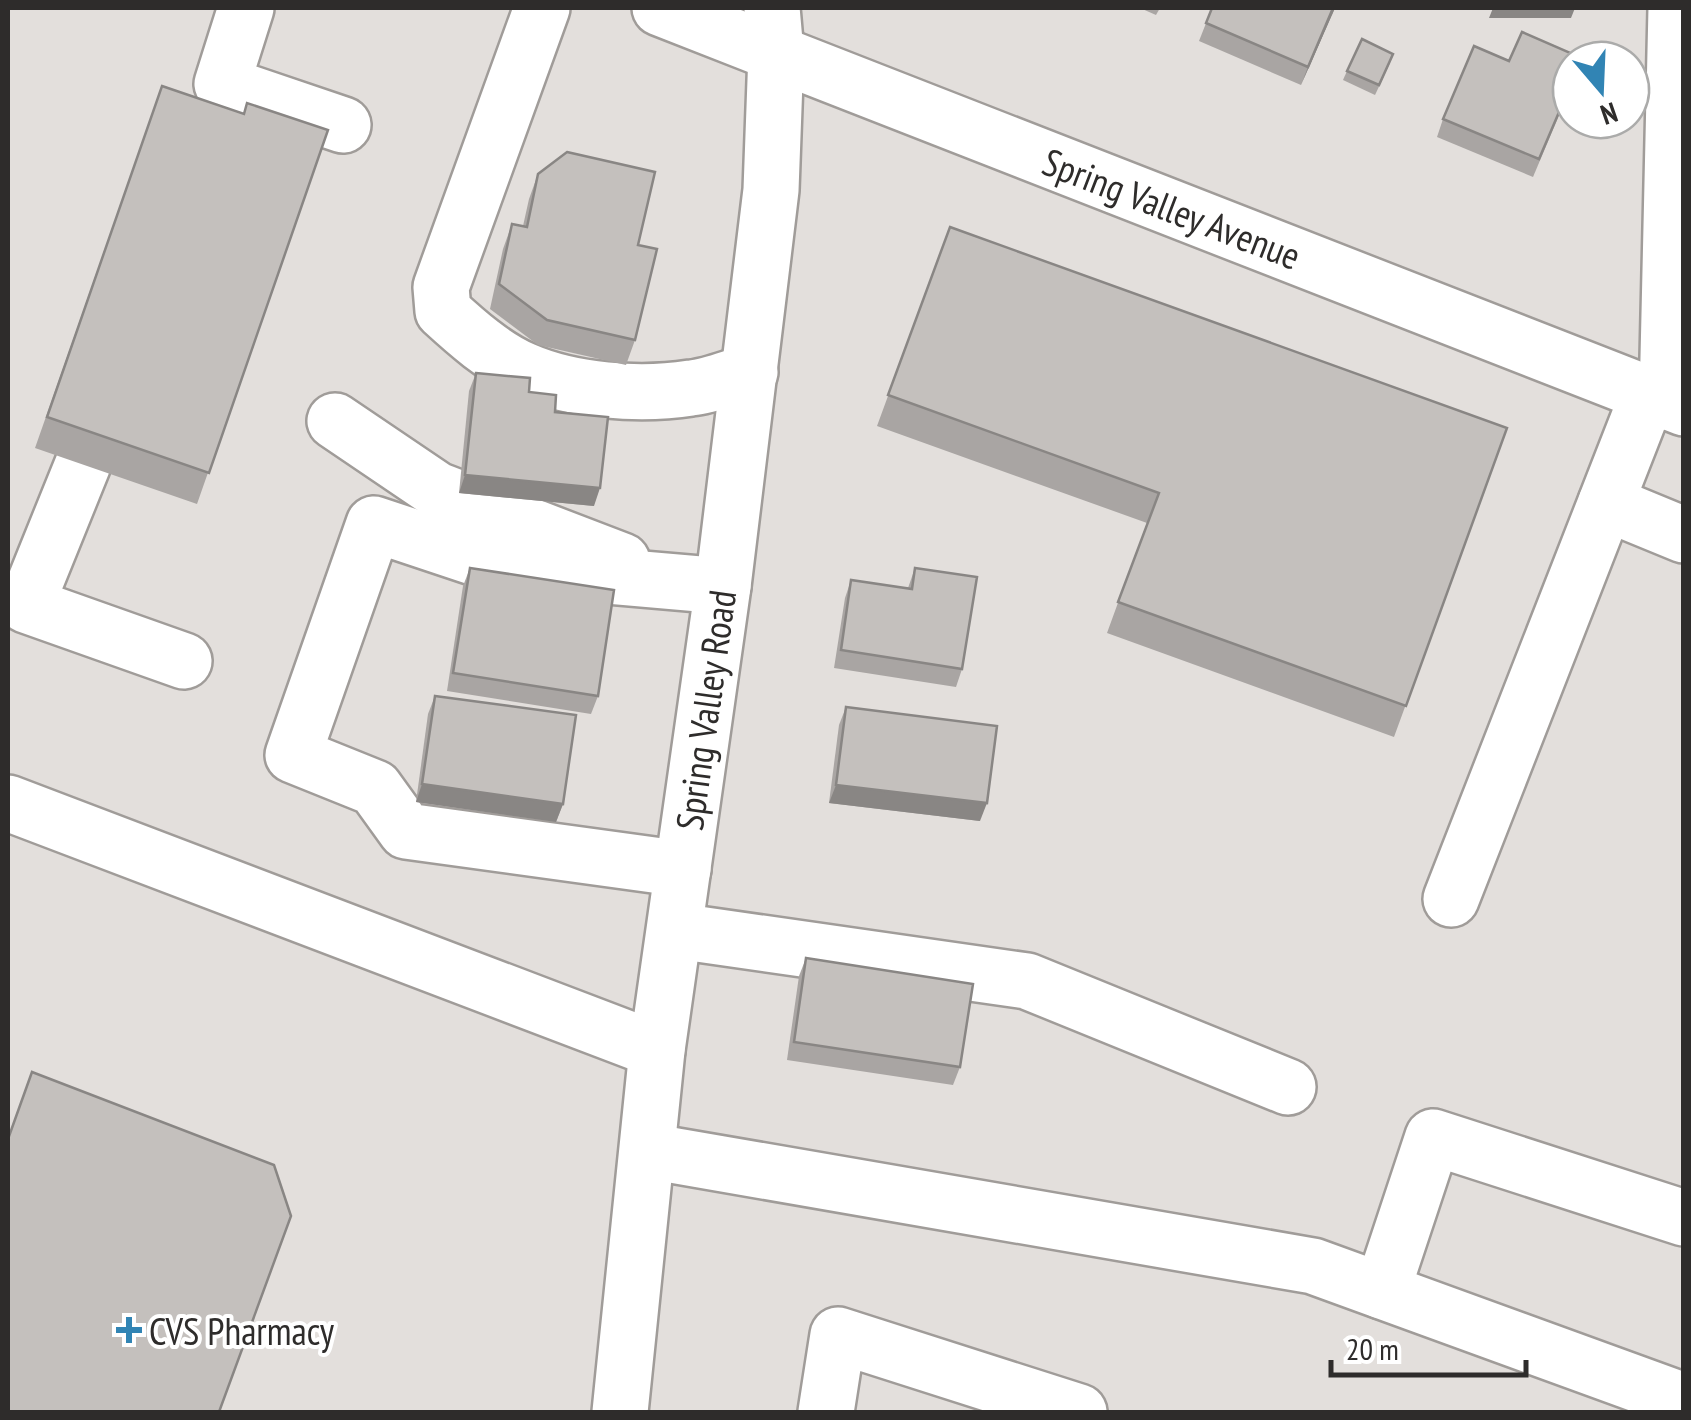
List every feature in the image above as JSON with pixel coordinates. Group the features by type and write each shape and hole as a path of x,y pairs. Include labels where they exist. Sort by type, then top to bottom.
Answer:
{"street":[{"path":"203,134 246,8"},
{"path":"542,8 442,286 443,311 494,352 525,370 586,386 692,388 750,372"},
{"name":"Spring Valley Avenue","path":"660,8 774,30 1666,401"},
{"path":"1451,899 1606,504 1666,401 1676,8"},
{"name":"Spring Valley Road","path":"620,1412 658,1050 723,586 772,190 774,30"},
{"path":"222,84 343,125"},
{"path":"335,421 438,490 667,579"},
{"path":"83,464 26,605 184,661"},
{"path":"1606,504 1684,535"},
{"path":"683,870 406,830 375,788 292,755 374,524 503,567 723,586"},
{"path":"8,803 658,1050"},
{"path":"676,931 1027,980 1288,1087"},
{"path":"1382,1291 1433,1137 1684,1218"},
{"path":"648,1152 1312,1266 1684,1401"},
{"path":"826,1412 838,1335 1079,1412"}],"building":[{"path":"1212,8 1333,8 1308,67 1206,23"},
{"path":"1522,32 1551,45 1551,131 1539,159 1443,119 1474,46 1509,61"},
{"path":"1362,39 1393,54 1379,85 1347,71"},
{"path":"162,86 244,114 247,103 328,130 209,473 47,417"},
{"path":"567,152 655,172 638,245 657,249 635,340 547,320 499,284 512,224 527,227 538,174"},
{"path":"950,227 1507,428 1406,706 1118,602 1159,493 888,395"},
{"path":"476,373 530,378 529,392 556,395 555,412 608,417 600,488 465,475"},
{"path":"470,568 614,590 598,696 453,673"},
{"path":"915,568 977,577 962,669 841,650 851,580 912,589"},
{"path":"435,696 576,715 563,804 422,784"},
{"path":"846,707 997,726 987,803 836,785"},
{"path":"806,958 973,984 960,1067 794,1042"},
{"name":"CVS Pharmacy","path":"32,1072 274,1165 291,1216 219,1412 8,1412 8,1139"}],"place":[{"name":"CVS Pharmacy","path":"129,1330"}]}
